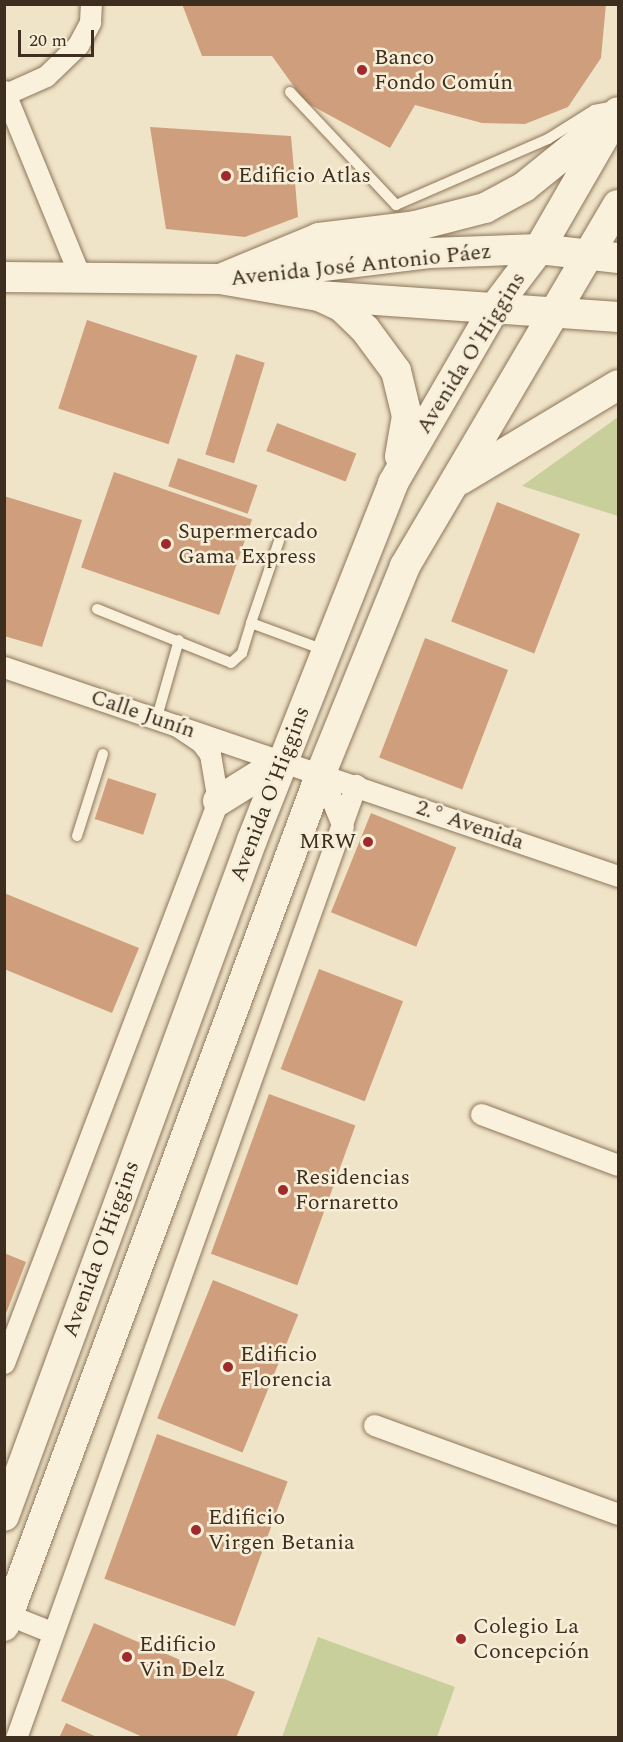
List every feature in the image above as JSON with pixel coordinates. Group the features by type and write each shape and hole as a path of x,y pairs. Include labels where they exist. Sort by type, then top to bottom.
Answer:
{"main road":[{"name":"Avenida O'Higgins","path":"4,1516 282,761 393,483 495,307 539,249 618,108"},
{"path":"220,279 319,238 415,226 485,208 524,187 618,108"},
{"name":"Avenida O'Higgins","path":"6,1618 321,773 405,566 458,481 555,310 604,256 618,205"},
{"name":"Avenida José Antonio Páez","path":"4,277 220,279 429,254 539,249 604,256"},
{"name":"Avenida José Antonio Páez","path":"220,279 318,296 618,316"},
{"path":"318,296 350,314 396,371 408,416 393,483"},
{"path":"458,481 618,385"},
{"path":"218,801 282,761"}],"street":[{"path":"80,276 6,92 46,76 78,45 90,22 91,4"},
{"name":"Calle Junín","path":"4,667 321,773"},
{"name":"Avenida O'Higgins","path":"4,1363 218,801 210,754 201,742 166,721"},
{"name":"2.° Avenida","path":"321,773 618,876"},
{"name":"Avenida O'Higgins","path":"321,773 343,827"},
{"path":"16,1737 51,1632 343,827 356,785"},
{"path":"480,1114 618,1165"},
{"path":"374,1425 618,1514"},
{"path":"6,1618 51,1632"}],"lane":[{"path":"290,92 396,205 548,139 594,110 618,108"},
{"path":"97,609 179,640 231,663 242,653 279,541"},
{"path":"251,623 325,650"},
{"path":"166,721 179,640"},
{"path":"77,836 103,754"}],"green space":[{"path":"618,417 618,516 522,486"},
{"path":"318,1637 455,1687 437,1737 282,1737"}],"building":[{"path":"182,4 606,4 601,58 568,107 525,124 482,123 415,105 390,148 305,102 272,56 202,56"},
{"name":"Edificio Atlas","path":"150,127 291,136 298,217 245,237 166,229"},
{"path":"87,320 197,356 169,444 58,408"},
{"path":"236,354 265,363 234,463 205,454"},
{"path":"277,423 356,453 346,481 266,451"},
{"path":"178,458 257,485 248,514 168,486"},
{"name":"Supermercado Gama Express","path":"114,472 252,520 219,615 81,567"},
{"path":"4,496 82,520 42,647 4,636"},
{"path":"497,502 580,534 534,653 451,621"},
{"path":"425,638 508,670 462,789 379,757"},
{"path":"108,778 157,794 143,835 95,819"},
{"path":"371,813 456,847 416,947 331,912"},
{"path":"4,893 139,948 112,1013 4,969"},
{"path":"319,969 403,1001 365,1101 281,1069"},
{"name":"Residencias Fornaretto","path":"269,1094 355,1125 297,1285 211,1254"},
{"path":"4,1253 26,1262 5,1316 4,1316"},
{"name":"Edificio Florencia","path":"213,1280 298,1314 242,1453 157,1418"},
{"name":"Edificio Virgen Betania","path":"157,1434 288,1482 235,1626 104,1579"},
{"name":"Edificio Vin Delz","path":"94,1623 255,1692 236,1738 145,1738 61,1701"},
{"path":"66,1723 99,1738 59,1738"}],"place":[{"name":"Banco Fondo Común","path":"362,70"},
{"name":"Edificio Atlas","path":"226,176"},
{"name":"Supermercado Gama Express","path":"166,544"},
{"name":"MRW","path":"368,842"},
{"name":"Residencias Fornaretto","path":"283,1190"},
{"name":"Edificio Florencia","path":"228,1367"},
{"name":"Edificio Virgen Betania","path":"196,1530"},
{"name":"Colegio La Concepción","path":"461,1639"},
{"name":"Edificio Vin Delz","path":"127,1657"}]}
